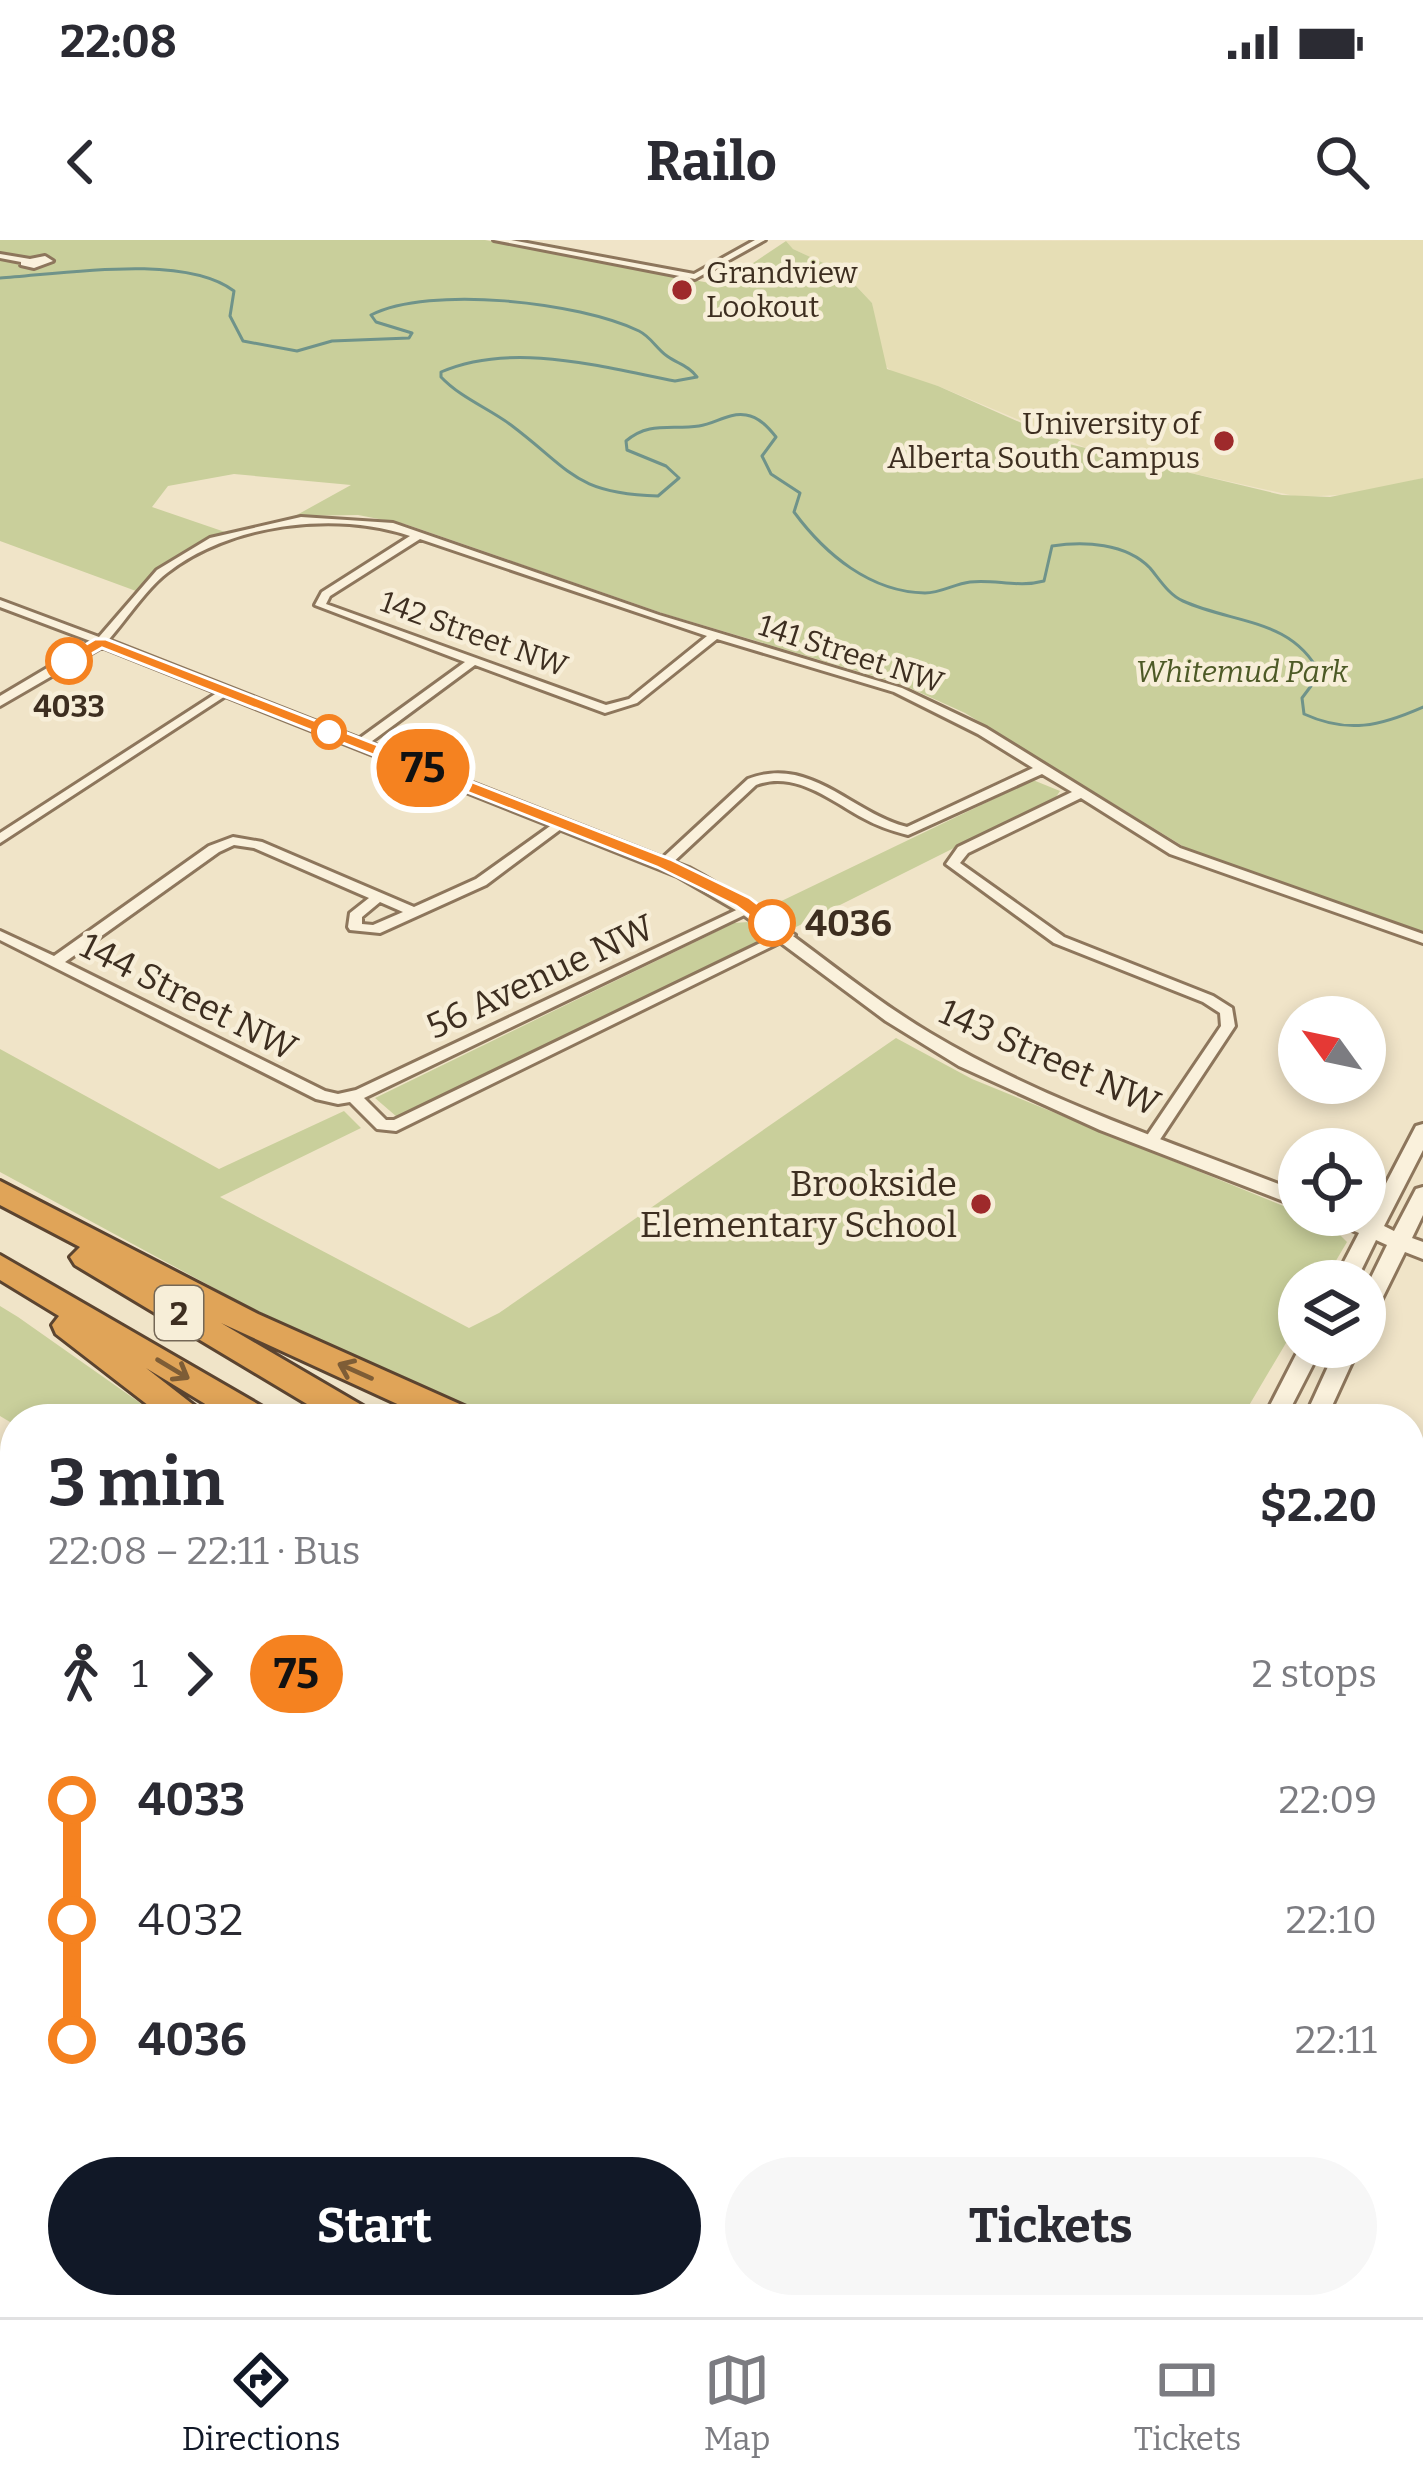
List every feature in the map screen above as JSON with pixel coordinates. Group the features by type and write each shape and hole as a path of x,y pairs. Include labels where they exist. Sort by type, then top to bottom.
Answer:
{"highway":[{"path":"0,1192 248,1322 429,1404"},
{"name":"2","path":"0,1206 334,1404"},
{"path":"0,1270 170,1404"},
{"name":"2","path":"0,1270 231,1404"}],"street":[{"path":"498,240 695,278 761,240"},
{"path":"0,256 27,260"},
{"name":"141 Street NW","path":"100,642 180,556 226,535 301,520 358,520 419,535 714,635 898,690 966,721 1190,859 1423,939"},
{"name":"142 Street NW","path":"419,535 320,602 329,611 593,706 614,709 633,701 714,635"},
{"name":"143 Street NW","path":"0,603 664,863 752,908 884,1011 952,1054 1278,1191"},
{"path":"0,702 100,642"},
{"path":"360,744 472,662"},
{"path":"0,839 226,692"},
{"path":"664,863 752,782 768,775 794,778 908,831 1042,770"},
{"path":"1079,794 963,850 952,860 960,873 1045,932 1214,1001 1227,1011 1228,1026 1152,1140"},
{"path":"378,897 356,916 356,927 375,929 490,877 560,823"},
{"path":"55,962 214,849 233,841 256,845 414,912"},
{"name":"56 Avenue NW","path":"354,1097 752,908"},
{"name":"144 Street NW","path":"0,935 321,1095 354,1097"},
{"path":"354,1097 385,1126 397,1126 788,935"},
{"path":"1386,1201 1423,1131"},
{"path":"1386,1269 1423,1194"},
{"path":"1386,1236 1423,1251"},
{"path":"1282,1404 1300,1368"},
{"path":"1322,1404 1338,1368"}],"shaded area":[{"name":"University of Alberta South Campus","path":"1423,240 1423,478 1358,494 1299,497 1096,452 938,386 895,374 883,364 872,303 843,272 793,249 786,241"}],"green space":[{"name":"Whitemud Park","path":"0,240 485,240 720,285 786,241 793,249 843,272 872,303 887,369 938,386 1069,444 1282,495 1330,497 1423,478 1423,932 1186,848 965,713 901,684 665,614 405,524 358,515 295,516 351,485 234,474 168,486 152,507 225,532 181,553 136,591 0,541"},
{"path":"1033,780 1060,791 796,927 769,907"},
{"path":"748,922 764,935 757,943 397,1117 375,1098 734,923"},
{"path":"896,1038 972,1079 1278,1204 1278,1236 1341,1236 1347,1242 1336,1260 1278,1260 1278,1356 1250,1404 459,1404 249,1307 0,1172 0,1049 219,1169 344,1111 361,1128 220,1197 469,1328 499,1313"},
{"path":"0,1306 142,1404 0,1404"}],"waterway":[{"path":"0,278 88,270 185,272 234,291 230,316 243,341 297,351 332,341 409,338 412,333 376,322 371,315 429,301 543,305 613,321 643,333 697,377 675,381 527,358 468,363 441,372 441,377 576,477 630,494 658,496 679,478 666,466 627,450 626,441 635,435 699,426 734,415 751,416 776,437 762,456 771,474 800,493 794,512 835,556 886,586 925,593 970,582 1034,583 1044,581 1052,546 1091,544 1117,549 1150,568 1178,598 1260,625 1294,642 1320,674 1302,698 1304,714 1350,726 1392,719 1423,707"}],"bus line":[{"name":"75","path":"69,661 100,642 664,863 743,902 772,923"}],"place":[{"name":"Grandview Lookout","path":"682,290"},
{"name":"University of Alberta South Campus","path":"1224,441"},
{"name":"4033","path":"69,661"},
{"name":"4036","path":"772,923"},
{"name":"Brookside Elementary School","path":"981,1204"}]}
